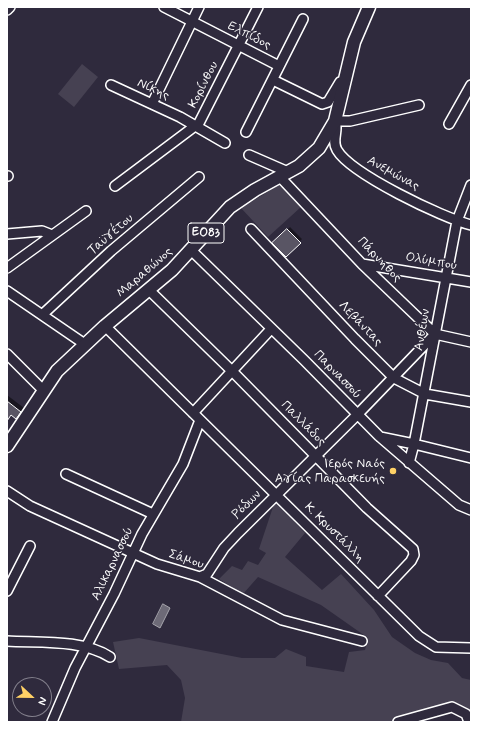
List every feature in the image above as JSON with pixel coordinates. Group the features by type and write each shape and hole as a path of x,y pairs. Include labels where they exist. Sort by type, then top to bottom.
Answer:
{"main road":[{"name":"Μαραθώνος","path":"7,446 57,370 105,326 172,270 236,202 310,158 319,148 335,121 354,42 369,7"}],"street":[{"path":"7,10 10,7"},
{"name":"Ελπίδος","path":"164,7 279,66"},
{"path":"152,104 200,7"},
{"name":"Κορίνθου","path":"115,186 196,126 258,7"},
{"path":"246,132 303,19"},
{"path":"273,80 322,104 328,102 340,82 344,82"},
{"name":"Νίκης","path":"111,85 196,126 225,143"},
{"path":"449,124 471,85"},
{"path":"335,121 350,121 419,106"},
{"name":"Ανεμώνας","path":"335,121 337,127 334,139 335,146 341,155 351,165 412,200 457,222 471,225"},
{"path":"249,155 284,174"},
{"name":"Πάρνηθος","path":"284,174 362,264 435,334"},
{"name":"Ταϋγέτου","path":"42,315 111,251 199,177"},
{"name":"Ανθέων","path":"410,463 425,394 457,222 471,185"},
{"path":"7,268 86,211"},
{"name":"Λεβάντας","path":"251,229 394,378 425,394 471,402"},
{"path":"7,234 42,231 52,236"},
{"name":"Παρνασσού","path":"191,250 379,436 459,505 471,510"},
{"name":"Ολύμπου","path":"362,264 471,282"},
{"name":"Παλλάδος","path":"149,290 232,371 367,508 415,552 413,558 404,569 378,596"},
{"path":"7,291 86,345"},
{"name":"Κ. Κρυστάλλη","path":"105,326 418,636 433,646 445,649 471,648"},
{"path":"193,413 272,329"},
{"path":"435,334 471,342"},
{"name":"Ρόδων","path":"200,577 208,573 224,548 246,524 394,378 435,334"},
{"path":"7,354 44,391"},
{"name":"Αλικαρνασσού","path":"52,722 71,677 114,594 132,552 183,464 200,420"},
{"path":"379,436 471,458"},
{"path":"66,474 153,514"},
{"name":"Σάμου","path":"7,491 30,506 164,567 200,577 282,620 362,641"},
{"path":"7,592 30,546"},
{"path":"7,641 62,644 102,652 110,657"},
{"path":"398,722 452,707 466,714 469,722"}],"shaded area":[{"path":"82,64 98,77 74,107 58,94"},
{"path":"279,185 291,195 301,207 268,237 241,208"},
{"path":"275,501 305,533 285,557 322,590 341,574 374,610 392,637 415,653 431,660 448,663 462,678 471,680 471,720 463,709 452,703 388,722 181,722 185,698 181,680 167,665 119,669 113,642 139,638 242,658 275,658 286,649 306,657 306,666 344,672 349,652 365,650 368,638 321,605 258,577 243,594 219,579 232,566 242,570 248,561 258,565 266,553 259,549"},
{"path":"163,604 170,608 160,628 153,624"}],"building":[{"path":"287,229 301,243 286,257 272,243"},
{"path":"7,401 21,412 16,419 11,415 7,421"}],"place":[{"name":"Ιερός Ναός Αγίας Παρασκευής","path":"393,471"}]}
